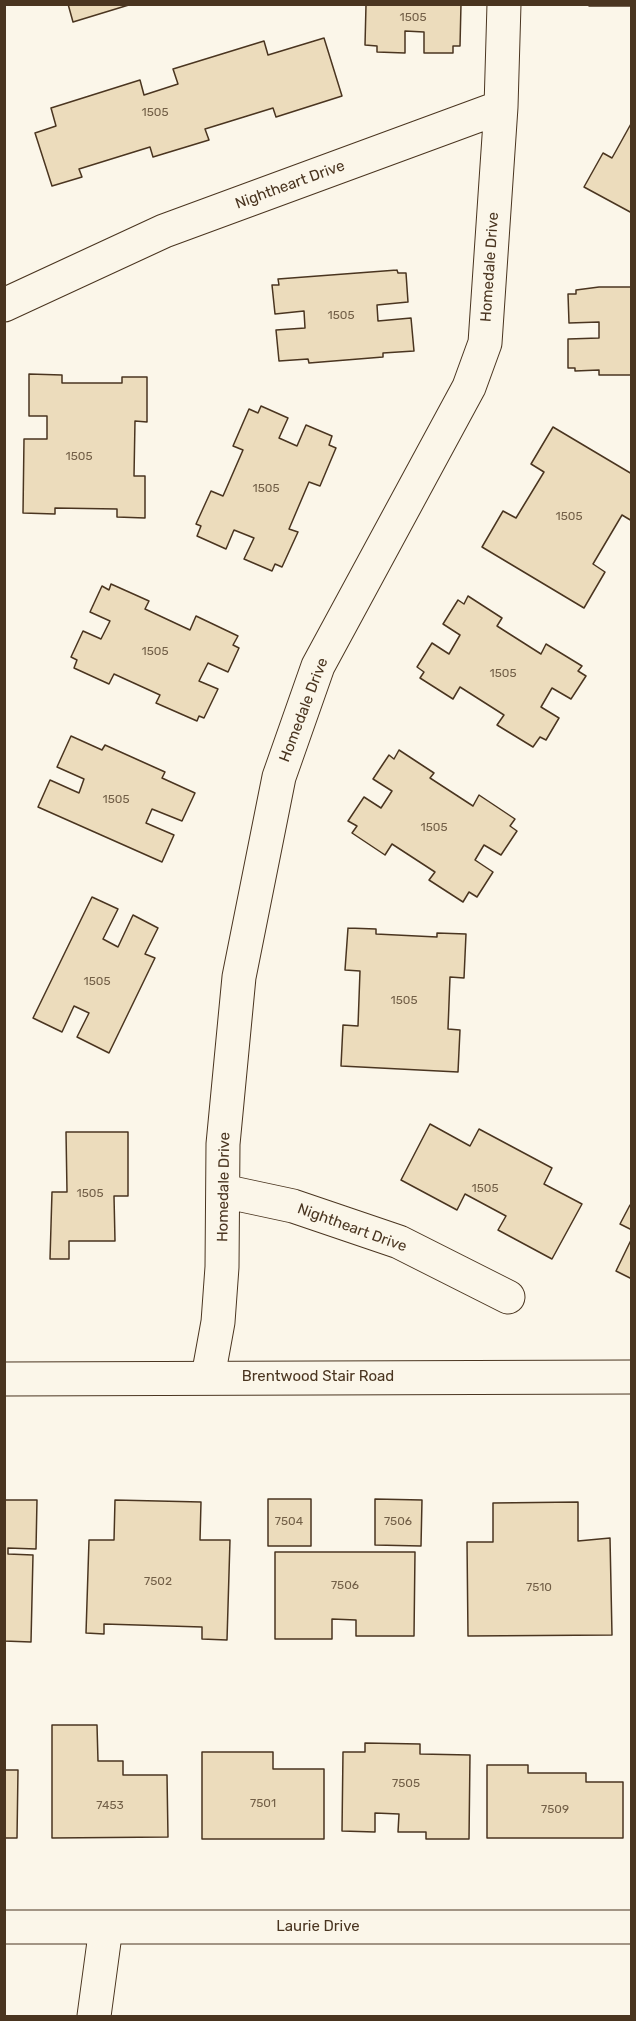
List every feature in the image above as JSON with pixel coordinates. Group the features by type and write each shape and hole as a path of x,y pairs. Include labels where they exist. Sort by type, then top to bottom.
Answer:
{"street":[{"name":"Homedale Drive","path":"208,1377 219,1311 223,1144 239,977 279,777 318,666 469,387 485,343 501,107 504,4"},
{"name":"Nightheart Drive","path":"4,304 164,231 501,107"},
{"name":"Nightheart Drive","path":"223,1191 292,1206 399,1242 508,1297"},
{"name":"Brentwood Stair Road","path":"4,1379 632,1377"},
{"name":"Laurie Drive","path":"4,1927 632,1927"},
{"path":"94,2016 106,1927"}],"building":[{"path":"68,4 132,4 73,22"},
{"path":"461,4 460,46 453,46 453,53 424,53 424,32 405,31 405,53 377,52 377,46 365,45 366,5"},
{"path":"589,4 632,4 632,6 589,6"},
{"path":"324,38 342,96 276,117 273,108 205,129 209,140 153,157 150,147 79,169 82,177 52,186 35,133 56,126 51,108 140,80 144,95 178,84 173,69 264,41 268,55"},
{"path":"632,122 632,213 584,187 603,153 612,158"},
{"path":"397,270 398,273 406,273 408,302 377,305 378,321 411,318 414,351 383,353 383,357 309,363 308,359 279,361 276,330 305,328 304,311 275,314 272,285 279,285 278,279"},
{"path":"632,287 632,375 599,375 599,370 575,371 575,368 568,368 568,339 599,338 599,322 569,323 568,294 576,294 576,290"},
{"path":"29,374 62,375 62,383 122,383 122,377 147,377 147,422 135,421 134,476 145,476 145,518 117,517 117,509 55,508 55,514 23,513 24,439 47,439 47,416 29,416"},
{"path":"261,406 288,418 279,438 297,446 306,425 332,436 329,445 336,448 320,486 309,482 289,529 298,532 282,567 275,564 272,571 244,559 254,538 234,530 226,549 197,536 201,526 196,524 211,491 223,496 243,450 233,446 249,409 258,413"},
{"path":"553,427 632,474 632,521 622,515 593,564 605,572 584,608 482,547 503,511 516,518 544,472 531,464"},
{"path":"111,584 149,601 145,609 190,630 196,616 238,636 233,645 239,648 228,672 208,663 199,681 218,689 204,718 199,716 197,721 156,703 160,695 114,674 109,684 74,668 77,660 71,657 83,631 101,639 110,621 90,612 102,586 109,590"},
{"path":"468,596 502,618 497,626 541,654 546,644 582,666 578,671 586,676 571,699 552,688 541,707 559,718 546,740 540,737 533,747 497,725 504,715 460,687 453,699 420,678 424,672 417,667 432,643 449,654 460,635 443,624 458,600 464,604"},
{"path":"71,736 102,750 105,745 165,772 162,778 195,793 182,821 152,809 146,823 174,835 162,862 38,807 50,780 79,793 84,779 57,767"},
{"path":"399,750 434,773 430,778 473,806 479,795 515,819 510,826 517,831 501,855 484,845 475,860 493,872 477,897 469,892 463,902 429,880 435,872 392,844 385,855 352,833 357,826 348,821 364,797 381,808 392,791 373,779 389,755 394,759"},
{"path":"92,897 118,909 103,939 118,947 133,915 158,928 145,954 155,958 109,1053 77,1037 89,1013 74,1006 62,1032 33,1018"},
{"path":"348,928 376,929 376,934 437,937 437,933 466,934 464,978 450,977 448,1029 460,1030 458,1072 341,1066 343,1025 358,1026 360,971 345,970"},
{"path":"430,1124 470,1146 479,1129 552,1168 544,1184 582,1204 552,1259 498,1230 506,1216 465,1194 457,1210 401,1180"},
{"path":"66,1132 128,1132 128,1196 114,1196 115,1241 69,1241 69,1259 50,1259 52,1192 67,1192"},
{"path":"630,1205 632,1206 632,1230 620,1224"},
{"path":"632,1238 632,1279 616,1271"},
{"path":"268,1499 311,1499 311,1546 268,1546"},
{"path":"375,1499 422,1500 421,1546 375,1545"},
{"path":"4,1500 37,1500 36,1549 8,1548 8,1554 33,1555 31,1642 4,1641"},
{"path":"115,1500 201,1502 200,1540 230,1540 227,1640 202,1639 202,1627 104,1624 104,1634 86,1633 89,1540 114,1540"},
{"path":"578,1502 578,1541 610,1538 612,1635 468,1636 467,1542 493,1542 493,1503"},
{"path":"275,1552 415,1552 414,1636 356,1636 356,1620 332,1619 332,1639 275,1639"},
{"path":"52,1725 97,1725 98,1761 123,1761 123,1775 167,1775 168,1837 52,1838"},
{"path":"365,1743 420,1744 420,1754 470,1755 469,1839 426,1839 426,1832 398,1832 399,1814 375,1813 375,1832 342,1831 343,1752 365,1752"},
{"path":"202,1752 273,1752 273,1769 324,1769 324,1839 202,1839"},
{"path":"487,1765 528,1765 528,1773 586,1773 586,1782 623,1782 623,1838 487,1838"},
{"path":"4,1770 18,1770 17,1838 4,1838"}]}
